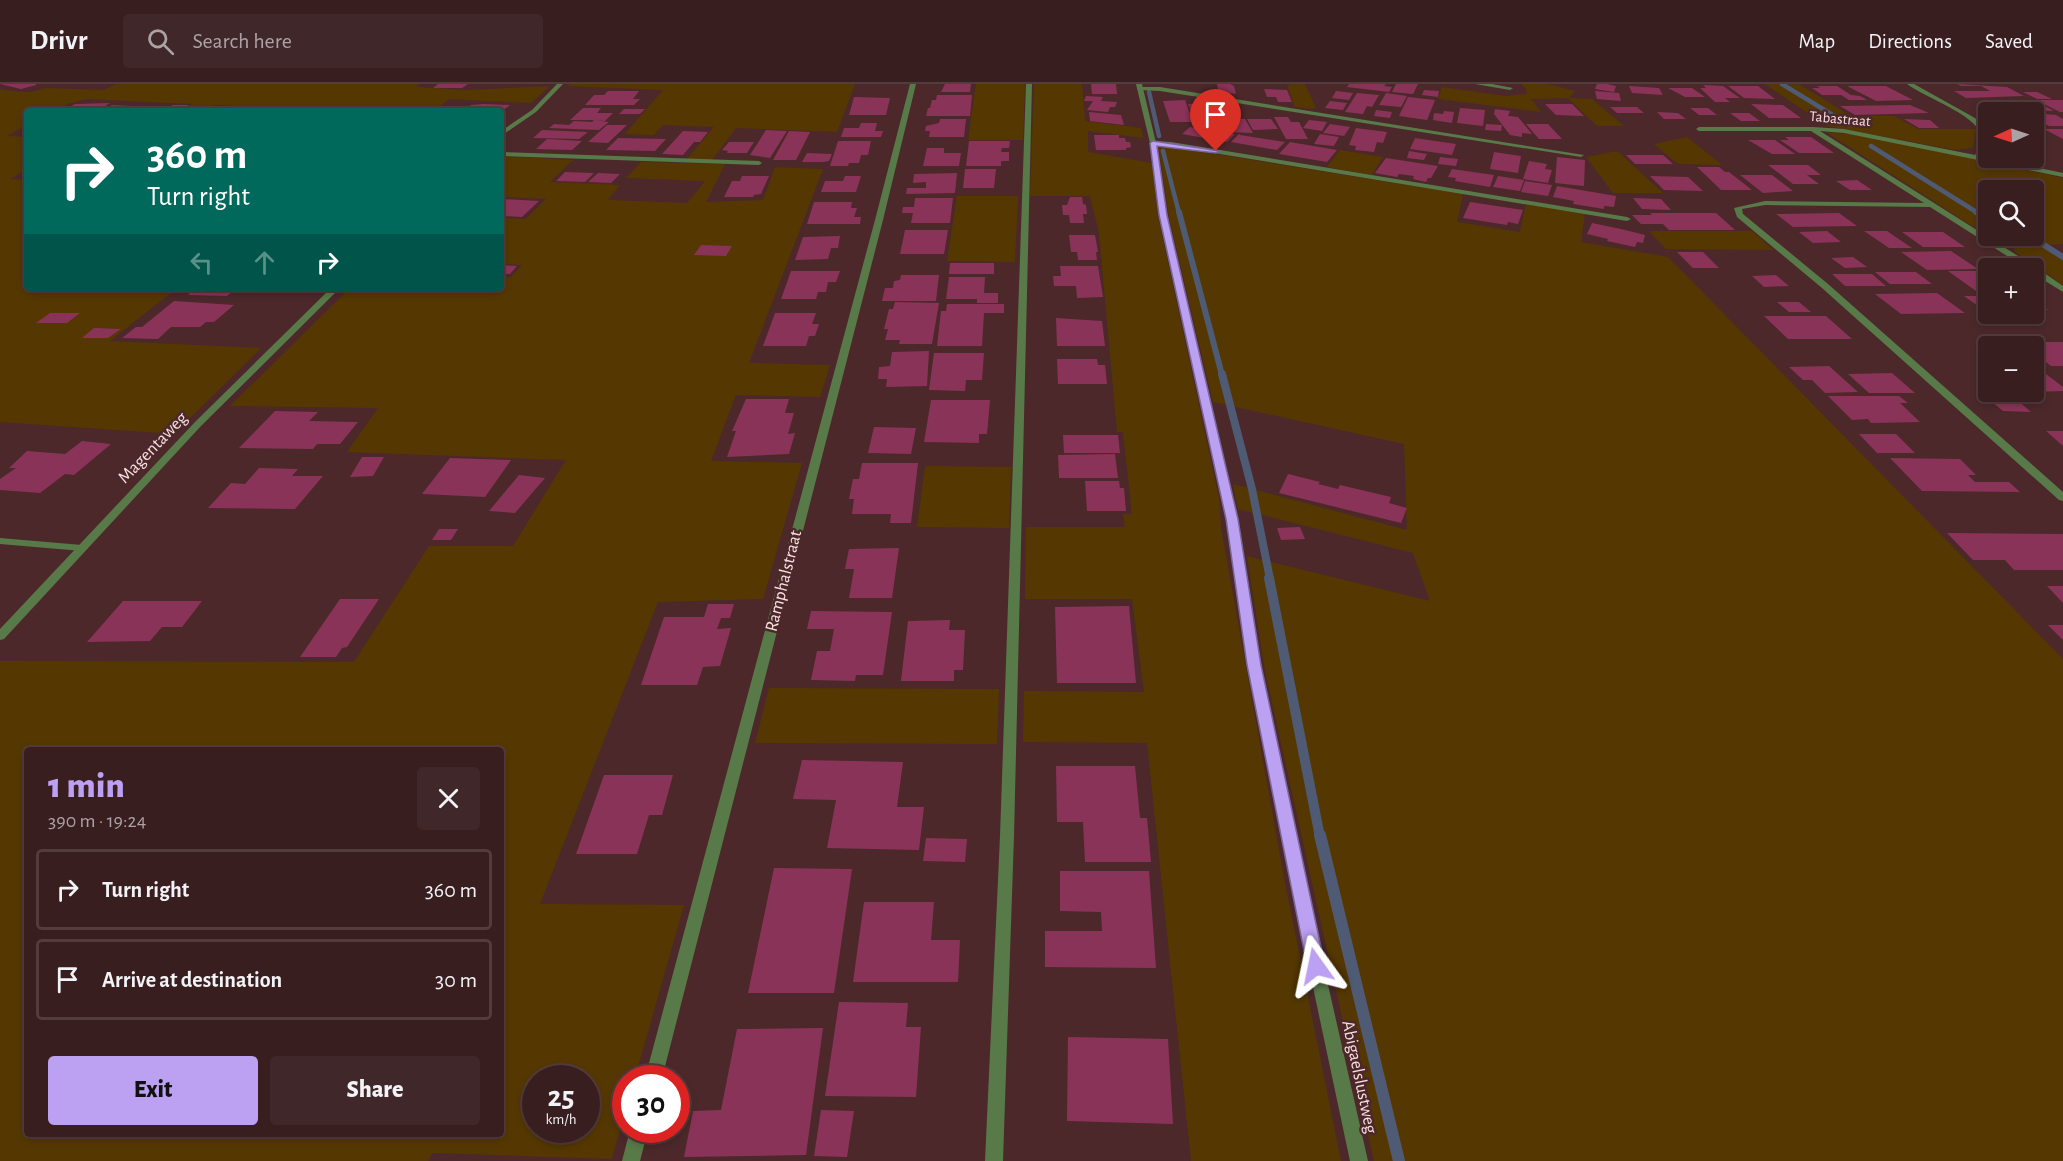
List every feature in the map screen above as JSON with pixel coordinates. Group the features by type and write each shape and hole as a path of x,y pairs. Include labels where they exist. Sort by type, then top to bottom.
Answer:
{"street":[{"path":"504,132 534,111 560,84"},
{"name":"Ramphalstraat","path":"656,1065 913,84"},
{"path":"994,1161 1007,836 1029,84"},
{"path":"1478,84 1510,88"},
{"path":"1910,84 1982,126 1985,133 1984,147 1977,156"},
{"path":"1139,86 1581,155"},
{"name":"Abigaelslustweg","path":"1139,86 1153,143 1163,215 1232,519 1254,665 1359,1161"},
{"name":"Tabastraat","path":"1699,129 1813,129 1870,135 2063,175"},
{"path":"1813,129 2016,258"},
{"path":"1153,143 1628,219"},
{"path":"504,154 759,163"},
{"path":"1932,205 1765,203 1738,208 1740,214 1825,286 2063,498"},
{"path":"2044,277 2063,290"},
{"name":"Magentaweg","path":"0,636 198,424 333,291"},
{"path":"0,541 82,548"},
{"path":"631,1161 636,1143"}],"shaded area":[{"path":"116,84 420,84 416,87 465,90 550,86 531,103 449,99 438,108 276,108 214,105 208,108 185,108 192,104 86,99 60,108 24,108 24,127 7,136 24,137 24,171 10,179 24,180 24,291 173,291 110,341 261,348 174,434 0,422 0,89 23,92 45,88 104,90"},
{"path":"570,84 855,84 837,132 736,128 712,160 687,159 714,127 663,125 654,135 625,134 663,90 568,86"},
{"path":"976,84 1025,84 1023,140 968,140"},
{"path":"1034,84 1082,84 1085,121 1141,128 1143,138 1088,131 1088,152 1152,163 1158,216 1219,498 1221,528 1284,878 1341,1161 1191,1161 1147,743 1023,742 1024,691 1144,692 1132,599 1025,599 1026,527 1125,527 1123,514 1132,514 1123,432 1117,432 1099,233 1090,196 1030,196"},
{"path":"1305,84 1316,108 1295,107 1287,86"},
{"path":"1521,84 1548,84 1575,91 1569,98 1592,99 1624,126 1597,126 1568,98 1531,99 1541,112 1438,99 1442,87 1505,96 1527,94"},
{"path":"1765,84 1799,84 1851,116 1894,116 1918,129 1976,129 1973,148 1955,150 1827,126"},
{"path":"1826,132 1874,137 1978,160 1978,168 2017,168 2063,178 2063,244 2045,245 2063,257 2063,285 2044,272 2044,258 2024,258 2015,252 2014,247 2044,246 2044,180 1978,180 1978,230"},
{"path":"1687,137 1722,165 1678,164 1654,144"},
{"path":"1158,145 1463,194 1457,222 1520,232 1526,204 1585,213 1581,242 1668,257 2063,659 2063,1161 1374,1161 1265,671 1247,556 1430,601 1413,553 1238,509 1233,484 1407,530 1404,444 1213,402 1169,217"},
{"path":"1340,150 1383,157 1372,175 1327,167"},
{"path":"1617,151 1663,193 1613,193 1586,157"},
{"path":"504,156 573,160 550,182 620,185 608,200 687,203 705,181 626,178 641,162 725,164 706,202 763,200 775,167 823,169 749,363 830,365 820,397 736,395 711,461 802,463 763,599 658,602 540,904 684,905 639,1065 612,1065 612,1143 616,1143 612,1159 432,1153 428,1161 0,1161 0,661 354,662 429,546 513,546 566,460 347,452 378,408 230,406 347,291 504,291 504,277 511,277 522,265 504,264 504,218 526,219 546,199 504,197"},
{"path":"957,196 1018,196 1015,262 947,261"},
{"path":"1649,231 1752,231 1773,250 1666,249"},
{"path":"925,466 1011,467 1009,528 917,527"},
{"path":"769,688 999,689 997,744 755,743"}],"building":[{"path":"0,84 36,84 36,85 21,89"},
{"path":"438,84 468,84 462,88 433,88"},
{"path":"945,84 971,84 970,92 941,92"},
{"path":"1091,84 1116,84 1117,94 1092,94"},
{"path":"1217,84 1234,86 1236,94 1218,92"},
{"path":"1349,84 1386,84 1384,86 1392,87 1389,92 1347,87"},
{"path":"1396,84 1418,84 1413,94 1392,92"},
{"path":"1597,84 1616,86 1614,92 1595,89"},
{"path":"1957,84 2007,87 2024,96 1966,98 1954,91 1990,91 1981,86"},
{"path":"1703,85 1723,86 1740,98 1725,98 1730,102 1715,102 1700,88 1706,88"},
{"path":"1629,86 1659,88 1663,95 1632,93"},
{"path":"1728,86 1758,86 1775,99 1744,98"},
{"path":"1817,86 1837,86 1851,95 1867,100 1849,100 1841,95 1822,95 1812,88 1820,88"},
{"path":"1847,86 1886,86 1913,100 1876,101"},
{"path":"1668,88 1692,88 1705,97 1685,97"},
{"path":"1264,89 1287,90 1292,102 1278,102 1276,97 1267,97"},
{"path":"1424,90 1439,91 1438,97 1422,95"},
{"path":"608,91 639,91 633,99 640,99 634,105 585,105 594,95 604,95"},
{"path":"1336,91 1353,93 1349,100 1332,98"},
{"path":"1595,91 1619,93 1621,101 1597,99"},
{"path":"2023,92 2037,92 2052,99 2037,99"},
{"path":"1357,93 1379,95 1372,107 1367,106 1363,114 1345,112"},
{"path":"1386,93 1407,96 1401,107 1379,105"},
{"path":"937,95 972,95 970,116 926,116 932,100 936,100"},
{"path":"1086,96 1103,97 1101,101 1117,102 1115,107 1110,107 1108,112 1087,110 1093,101 1084,101"},
{"path":"854,97 890,98 886,115 849,115"},
{"path":"1408,97 1435,100 1427,120 1399,116"},
{"path":"1185,100 1193,122 1170,122 1163,101"},
{"path":"2036,100 2063,100 2063,112 2044,102"},
{"path":"1330,101 1347,103 1343,110 1325,108"},
{"path":"110,103 102,108 68,108 75,104"},
{"path":"1211,103 1218,119 1194,119 1188,104"},
{"path":"484,104 510,105 504,110 467,108 471,105"},
{"path":"1545,104 1572,104 1584,116 1556,115"},
{"path":"1751,104 1783,105 1801,118 1769,118"},
{"path":"112,105 133,106 129,108 106,108"},
{"path":"173,105 189,105 184,108 166,108"},
{"path":"1910,105 1929,113 1855,115 1840,106"},
{"path":"1215,106 1230,106 1235,116 1219,116"},
{"path":"2044,106 2054,111 2044,111"},
{"path":"1610,107 1637,107 1644,113 1617,113"},
{"path":"583,108 601,108 597,113 613,113 605,121 595,120 609,122 599,130 549,128 554,124 569,125 574,121 592,122 594,120 570,120"},
{"path":"1460,108 1485,110 1483,126 1457,123"},
{"path":"1690,108 1708,108 1717,115 1699,115"},
{"path":"624,109 645,109 640,114 619,114"},
{"path":"1495,109 1510,111 1508,116 1518,117 1532,134 1522,133 1522,137 1510,135 1494,114"},
{"path":"1376,110 1392,112 1390,118 1374,116"},
{"path":"1444,111 1454,112 1452,123 1433,120 1434,113 1443,114"},
{"path":"1089,112 1121,115 1124,125 1090,121"},
{"path":"1657,112 1678,113 1686,119 1664,119"},
{"path":"1730,113 1749,113 1760,121 1741,121"},
{"path":"2044,114 2056,115 2063,119 2063,126 2049,126 2044,123"},
{"path":"1274,117 1288,117 1291,122 1299,122 1308,139 1286,139"},
{"path":"940,119 966,119 964,137 929,137 930,131 925,131 926,126 939,123"},
{"path":"1221,119 1245,119 1253,133 1227,132"},
{"path":"1247,119 1271,119 1278,129 1253,130"},
{"path":"1904,119 1930,120 1939,128 1919,128"},
{"path":"1195,120 1219,120 1223,129 1198,127"},
{"path":"1309,120 1327,122 1322,131 1303,128"},
{"path":"861,123 877,123 875,131 883,131 881,137 841,137 844,128 859,128"},
{"path":"1330,124 1350,127 1344,136 1323,133"},
{"path":"1486,124 1502,125 1501,131 1485,130"},
{"path":"1526,124 1548,124 1562,139 1539,139"},
{"path":"607,125 627,125 608,143 588,142"},
{"path":"1190,127 1235,134 1227,142 1182,134"},
{"path":"1356,128 1387,132 1383,143 1377,142 1374,152 1355,150 1356,146 1349,145"},
{"path":"2044,129 2063,129 2063,139"},
{"path":"542,130 588,132 579,139 533,138"},
{"path":"766,130 787,131 770,158 750,155"},
{"path":"683,131 708,132 700,142 694,142 683,155 662,154"},
{"path":"789,131 810,132 796,160 773,160"},
{"path":"1239,134 1285,142 1277,150 1231,142"},
{"path":"1320,134 1339,137 1334,146 1314,144"},
{"path":"1094,135 1119,135 1119,138 1125,138 1126,142 1130,142 1131,147 1126,150 1096,150"},
{"path":"1785,137 1811,137 1834,153 1799,153 1780,140 1789,140"},
{"path":"618,138 666,139 655,151 606,150"},
{"path":"1415,138 1456,144 1452,155 1410,149"},
{"path":"547,139 582,141 572,150 536,149"},
{"path":"1748,140 1775,140 1795,154 1772,154"},
{"path":"838,141 871,141 868,155 861,155 859,163 849,163 848,166 830,166"},
{"path":"969,141 1010,141 1009,148 1002,148 1001,152 1009,152 1009,161 1001,161 1001,166 966,166"},
{"path":"729,142 754,142 747,153 727,153 728,151 722,150"},
{"path":"1290,142 1337,150 1327,162 1279,154"},
{"path":"927,148 944,148 944,153 961,153 959,166 923,166"},
{"path":"1409,151 1427,154 1424,160 1407,158"},
{"path":"1494,152 1521,156 1518,173 1490,169"},
{"path":"807,153 832,154 829,161 802,162"},
{"path":"1626,155 1663,155 1673,164 1635,164"},
{"path":"1440,157 1458,159 1456,166 1438,164"},
{"path":"1557,157 1585,160 1584,186 1555,183"},
{"path":"1386,158 1438,166 1426,182 1413,179 1414,176 1399,174 1397,177 1375,173"},
{"path":"1529,161 1547,164 1545,169 1552,170 1548,183 1523,179"},
{"path":"1768,165 1808,165 1821,175 1807,175 1819,184 1793,184"},
{"path":"1697,167 1719,167 1752,190 1721,190"},
{"path":"965,169 996,169 994,188 963,188"},
{"path":"1452,169 1494,175 1490,187 1455,181 1456,178 1448,177"},
{"path":"565,172 594,173 585,182 556,181"},
{"path":"598,173 620,174 611,183 588,182"},
{"path":"957,173 955,193 906,194 907,188 926,188 926,182 913,183 914,174"},
{"path":"1740,175 1772,175 1793,191 1763,193"},
{"path":"742,176 769,176 761,194 753,197 724,197 732,181 740,181"},
{"path":"845,176 861,176 856,192 821,192 825,181 843,181"},
{"path":"1498,176 1524,180 1520,191 1493,187"},
{"path":"1650,176 1688,177 1703,191 1664,190"},
{"path":"1857,180 1872,190 1850,190 1836,181"},
{"path":"1525,181 1552,185 1548,196 1521,192"},
{"path":"1557,186 1616,196 1614,207 1604,206 1604,209 1573,204 1574,201 1553,197"},
{"path":"1070,197 1082,197 1087,214 1083,214 1084,223 1070,223 1069,215 1063,215 1062,205 1067,205"},
{"path":"915,198 953,198 950,223 911,223 913,213 902,213 903,207 914,207"},
{"path":"1633,198 1661,199 1671,210 1642,209"},
{"path":"504,199 539,201 522,217 504,216"},
{"path":"814,202 852,202 851,208 857,208 854,217 861,217 860,224 807,224"},
{"path":"1470,202 1523,210 1518,224 1508,222 1507,225 1463,218"},
{"path":"1650,213 1716,213 1735,230 1669,230 1663,224 1641,224 1632,215 1652,215"},
{"path":"1839,213 1857,226 1793,227 1776,214"},
{"path":"1592,223 1645,235 1643,243 1637,242 1635,247 1587,234"},
{"path":"905,230 948,230 944,254 900,254"},
{"path":"1827,231 1841,242 1813,243 1799,232"},
{"path":"1864,231 1887,231 1912,248 1889,248"},
{"path":"1902,232 1943,232 1965,247 1923,247"},
{"path":"1069,235 1095,235 1097,260 1078,260 1077,252 1071,252"},
{"path":"840,236 838,248 831,248 828,259 795,260 803,237"},
{"path":"701,245 732,246 726,256 694,255"},
{"path":"1951,251 1978,269 1927,270 1901,252"},
{"path":"1677,252 1703,252 1719,268 1693,268"},
{"path":"1853,257 1867,267 1845,268 1831,258"},
{"path":"950,263 994,263 994,274 949,274"},
{"path":"504,265 517,266 510,274 504,274"},
{"path":"1060,266 1098,266 1103,297 1077,298 1076,286 1054,286 1053,276 1061,276"},
{"path":"791,271 840,271 836,282 828,282 826,292 818,292 816,299 781,299"},
{"path":"1948,271 1978,271 1978,291"},
{"path":"1875,272 1916,272 1932,284 1890,284"},
{"path":"1832,274 1872,274 1886,286 1845,286"},
{"path":"901,275 939,275 936,301 882,301 885,288 893,288 894,281 900,280"},
{"path":"1776,275 1789,286 1764,287 1752,276"},
{"path":"949,277 985,277 984,293 998,293 998,303 977,303 977,299 946,299"},
{"path":"192,291 233,291 227,296 188,295"},
{"path":"1937,293 1965,313 1901,314 1875,294"},
{"path":"1964,296 1978,296 1978,306"},
{"path":"174,301 234,305 214,322 206,322 200,327 171,327 158,339 122,338 136,327 142,327"},
{"path":"895,302 939,303 932,344 899,344 900,340 885,340 888,329 884,329 889,309 893,309"},
{"path":"1777,302 1799,302 1811,312 1789,312"},
{"path":"947,304 1004,304 1004,313 984,313 982,346 937,346 941,311 946,311"},
{"path":"50,313 80,313 67,323 36,323"},
{"path":"775,313 816,313 812,324 819,324 815,336 809,336 806,346 763,346"},
{"path":"1764,316 1826,316 1852,339 1788,339"},
{"path":"1056,318 1102,321 1105,346 1057,346"},
{"path":"94,328 121,329 108,338 82,338"},
{"path":"2044,342 2063,342 2063,366 2051,366 2044,361"},
{"path":"929,351 927,386 886,387 887,379 878,379 879,367 890,366 892,352"},
{"path":"934,353 984,353 982,380 966,380 965,391 929,390"},
{"path":"1057,359 1097,359 1098,365 1105,365 1107,384 1058,384"},
{"path":"1829,366 1858,392 1825,393 1812,380 1803,380 1789,367"},
{"path":"1892,373 1915,393 1869,393 1848,374"},
{"path":"2044,373 2063,387 2063,391 2044,392"},
{"path":"1828,396 1899,396 1908,403 1900,403 1920,422 1871,423 1868,419 1852,420"},
{"path":"746,399 789,399 785,413 794,413 788,434 795,433 789,454 727,457 736,431 732,431"},
{"path":"931,400 990,400 987,434 979,434 979,443 924,442"},
{"path":"1992,402 2020,402 2031,412 2003,411"},
{"path":"275,411 318,412 309,421 358,422 340,444 317,444 313,449 239,448"},
{"path":"874,427 916,428 911,454 868,453"},
{"path":"2046,431 2063,431 2063,446"},
{"path":"1859,434 1896,434 1915,453 1877,453"},
{"path":"1063,435 1118,435 1120,453 1064,453"},
{"path":"82,441 111,444 74,475 65,474 40,493 0,490 0,479 16,468 9,468 27,451 65,454"},
{"path":"1115,454 1118,478 1059,478 1058,455"},
{"path":"362,457 384,457 373,476 350,477"},
{"path":"450,458 511,460 485,497 422,494"},
{"path":"1890,458 1960,459 1976,475 1968,475 1975,482 2009,482 2020,492 1922,491"},
{"path":"862,463 918,463 911,523 890,523 891,514 852,514 854,499 849,499 853,479 859,479"},
{"path":"259,468 298,469 292,476 323,476 295,509 208,508 231,483 245,484"},
{"path":"1288,474 1338,489 1340,485 1391,497 1389,503 1407,508 1401,523 1279,493"},
{"path":"519,475 545,478 515,513 489,511"},
{"path":"1085,481 1119,481 1120,488 1124,488 1126,511 1087,511"},
{"path":"1300,527 1305,539 1281,540 1277,528"},
{"path":"439,529 458,529 451,540 432,540"},
{"path":"1947,533 2063,534 2063,570 2014,570 2005,560 1973,560"},
{"path":"899,548 892,598 849,598 854,569 845,569 849,549"},
{"path":"2047,586 2063,586 2063,603"},
{"path":"340,599 379,599 347,647 342,648 336,657 300,657"},
{"path":"123,601 202,601 182,627 162,627 150,641 87,642"},
{"path":"708,604 734,604 730,618 721,618 717,629 731,628 720,666 703,667 697,685 641,685 664,617 704,617"},
{"path":"1129,606 1136,683 1057,683 1055,607"},
{"path":"811,611 892,612 883,675 856,675 855,681 811,680 817,651 830,651 834,629 807,629"},
{"path":"950,620 949,630 965,630 963,670 954,670 954,681 901,681 908,621"},
{"path":"2048,625 2063,625 2063,640"},
{"path":"802,760 903,762 897,807 924,807 919,850 827,848 836,800 793,799"},
{"path":"1056,766 1135,766 1140,818 1147,818 1151,862 1085,862 1083,822 1057,822"},
{"path":"604,775 673,775 662,815 649,815 637,854 576,854"},
{"path":"926,838 967,839 965,862 923,861"},
{"path":"774,868 852,869 834,993 748,993"},
{"path":"1060,871 1149,871 1156,968 1045,967 1045,931 1102,931 1101,912 1060,911"},
{"path":"864,902 934,902 931,940 960,940 958,982 853,982"},
{"path":"839,1002 908,1003 906,1027 921,1027 916,1097 825,1096"},
{"path":"823,1028 806,1155 684,1157 687,1143 690,1143 693,1111 721,1110 737,1029"},
{"path":"1068,1037 1168,1039 1173,1124 1067,1121"},
{"path":"821,1110 854,1111 847,1157 814,1156"}],"waterway":[{"path":"1782,84 1849,125"},
{"path":"1149,92 1159,136"},
{"path":"1871,146 1978,213"},
{"path":"1163,151 1179,213"},
{"path":"1179,212 1222,375"},
{"path":"2044,245 2063,257"},
{"path":"1222,374 1252,489 1270,579"},
{"path":"1269,578 1320,837"},
{"path":"1320,835 1399,1161"}],"route":[{"path":"1216,151 1153,143 1163,215 1232,519 1254,665 1316,966"}]}
